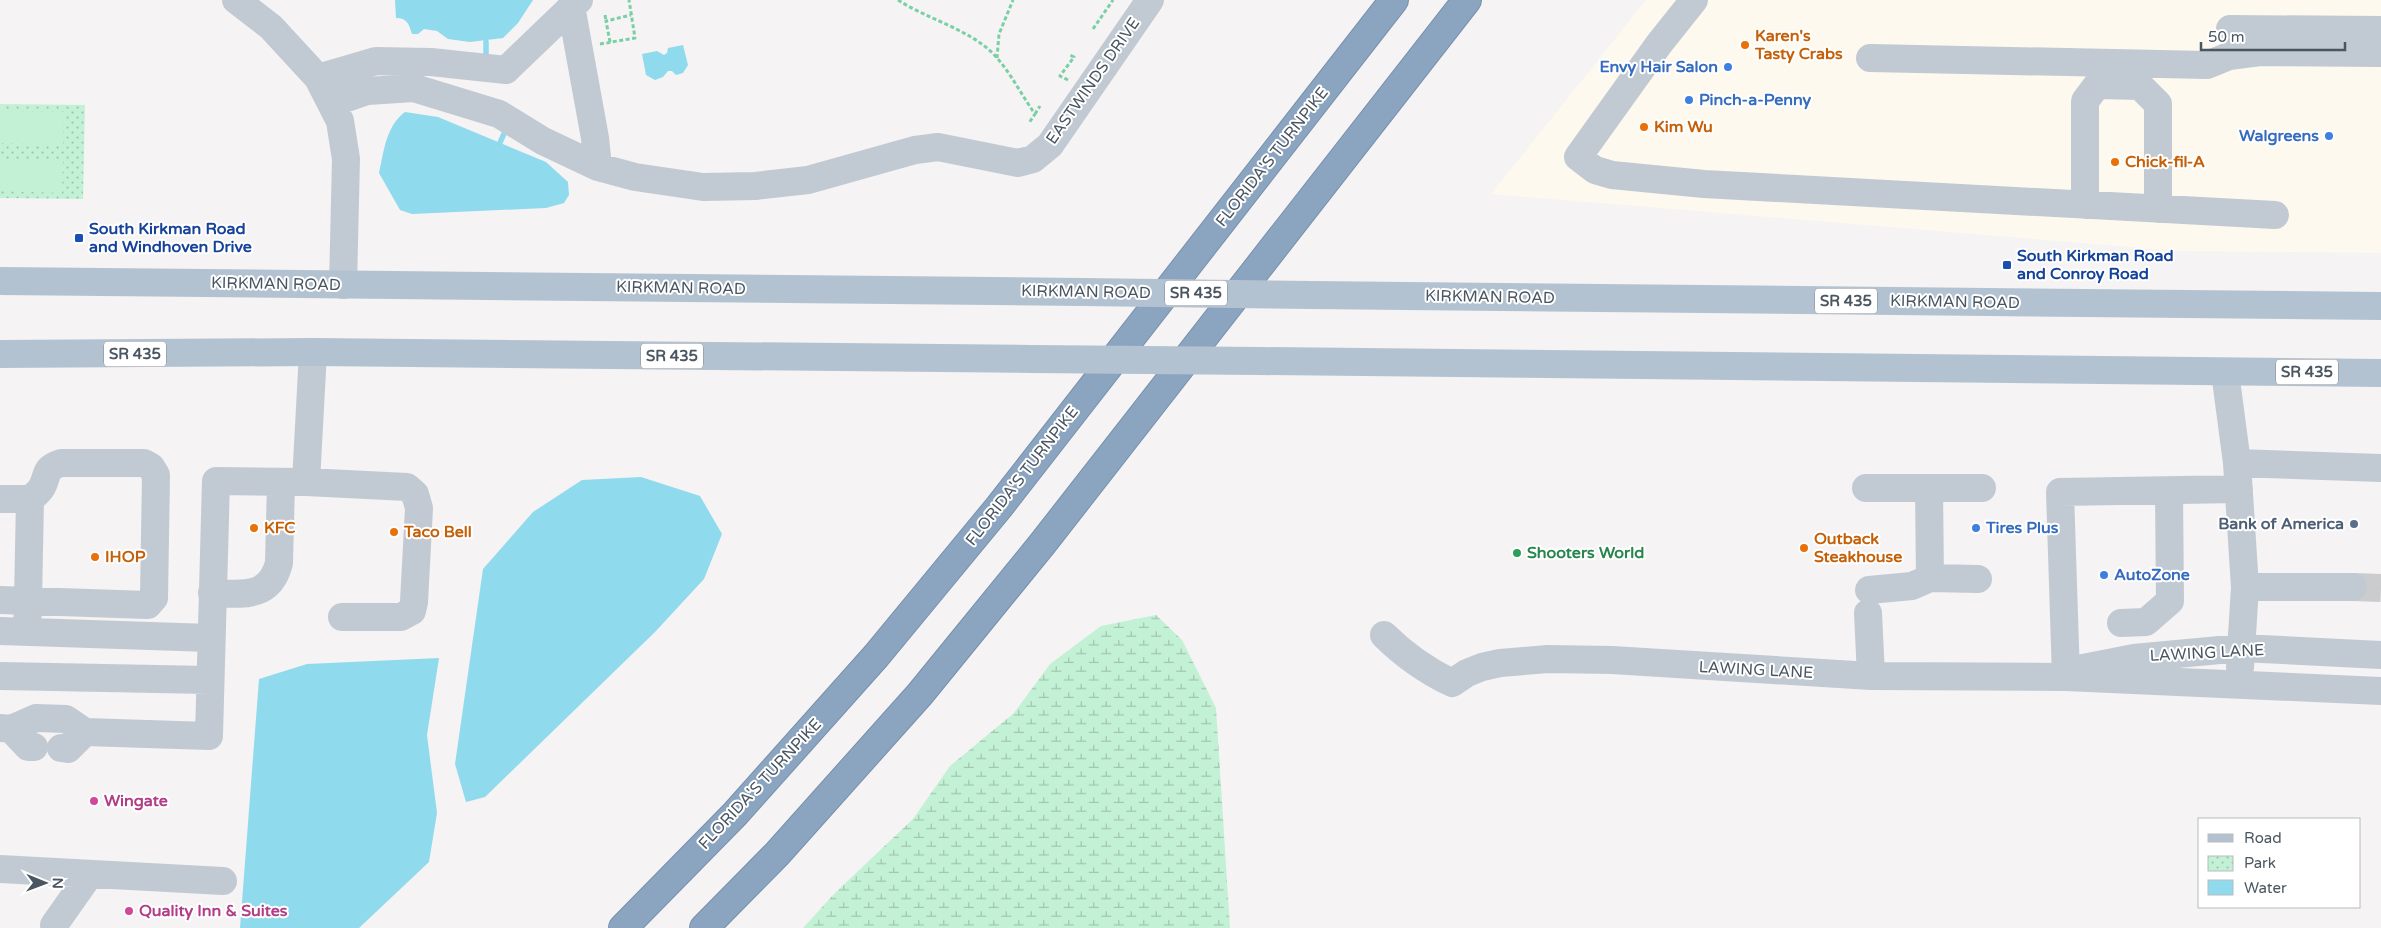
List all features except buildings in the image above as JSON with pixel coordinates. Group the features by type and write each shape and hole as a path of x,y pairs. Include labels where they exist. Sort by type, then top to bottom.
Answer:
{"highway":[{"name":"FLORIDA'S TURNPIKE","path":"624,928 735,814 876,656 1005,500 1394,0"},
{"path":"704,928 777,854 920,694 1043,543 1467,0"}],"main road":[{"name":"KIRKMAN ROAD","path":"0,281 2381,306"},
{"name":"SR 435","path":"0,354 313,352 2381,373"}],"street":[{"path":"236,0 271,27 318,78 340,121 346,159 343,285"},
{"name":"EASTWINDS DRIVE","path":"332,103 367,92 414,88 499,114 543,141 598,167 635,177 712,186 755,186 808,180 915,150 938,147 1018,163 1033,159 1050,145 1150,0"},
{"path":"1694,0 1659,44 1578,157 1595,170 1612,174 1704,184 2275,215"},
{"path":"575,3 596,138 598,167"},
{"path":"499,114 506,70 575,3"},
{"path":"1870,58 2207,65 2230,43 2381,30"},
{"path":"2230,43 2264,52 2381,55"},
{"path":"318,78 376,61 431,62 506,70"},
{"path":"2085,205 2085,101 2096,85 2140,86 2148,94 2153,209"},
{"path":"212,593 249,594 270,583 276,574 294,482 313,352"},
{"path":"2225,372 2238,476 2246,587 2240,686"},
{"path":"0,600 28,602 148,605 154,598 156,475 151,467 144,463 61,463 51,466 45,475 43,486 30,499 28,602 27,632"},
{"path":"2066,677 2060,492 2169,491 2238,476 2381,468"},
{"path":"5,729 36,718 66,719 85,732 209,736 210,638 216,482 294,482 407,487 415,494 419,508 412,611 401,617 342,617"},
{"path":"1866,488 1982,488"},
{"path":"1928,488 1930,578"},
{"path":"2121,623 2146,622 2170,601 2169,491"},
{"path":"0,499 30,499"},
{"path":"1871,676 1868,602 1930,578 1978,579"},
{"path":"2246,587 2353,587"},
{"path":"0,630 210,638"},
{"name":"LAWING LANE","path":"1384,635 1405,656 1427,671 1452,683 1467,673 1482,667 1548,659 1612,660 1871,676 2066,677 2381,691"},
{"name":"LAWING LANE","path":"2066,677 2084,668 2134,658 2241,648 2381,655"},
{"path":"0,676 210,680"},
{"path":"5,729 28,747 34,747"},
{"path":"61,748 68,748 85,732"},
{"path":"0,869 223,881"},
{"path":"54,925 90,874"}],"path":[{"path":"594,45 635,38 629,0"},
{"path":"898,0 960,31 987,48 997,58 1035,114"},
{"path":"997,58 999,34 1013,0"},
{"path":"1093,29 1112,0"},
{"path":"605,14 610,42"},
{"path":"606,21 631,15"},
{"path":"1069,80 1060,76 1074,58 1070,55"},
{"path":"1029,123 1040,106"}],"shaded area":[{"path":"1646,0 2381,0 2381,253 2178,251 1491,194"}],"green space":[{"path":"0,104 85,105 83,199 0,198"},
{"path":"0,111 64,112 63,145 0,143"},
{"path":"0,159 63,161 62,193 0,191"},
{"path":"1156,615 1182,640 1216,708 1230,928 803,928 835,893 913,819 950,766 1014,713 1050,664 1101,626"}],"water":[{"path":"395,0 533,0 518,23 503,38 470,42 448,39 437,31 424,29 418,34 412,34 407,22 396,18"},
{"path":"683,45 688,65 683,73 676,75 672,71 668,71 663,77 655,80 646,75 642,54 657,51 664,55 667,53 668,48"},
{"path":"405,112 438,117 546,162 568,182 569,195 564,203 546,208 412,214 400,210 379,173 384,148 390,132 394,124"},
{"path":"641,477 700,496 722,534 704,579 655,632 485,797 466,802 455,764 483,569 533,512 582,480"},
{"path":"439,658 427,735 437,813 429,862 359,928 240,928 259,679 307,664"}],"waterway":[{"path":"486,42 486,57"},
{"path":"499,145 506,129"}],"tunnel":[{"path":"2353,587 2381,588"}],"place":[{"name":"Karen's Tasty Crabs","path":"1745,45"},
{"name":"Envy Hair Salon","path":"1728,67"},
{"name":"Pinch-a-Penny","path":"1689,100"},
{"name":"Kim Wu","path":"1644,127"},
{"name":"Walgreens","path":"2329,136"},
{"name":"Chick-fil-A","path":"2115,162"},
{"name":"South Kirkman Road and Windhoven Drive","path":"79,238"},
{"name":"South Kirkman Road and Conroy Road","path":"2007,265"},
{"name":"Bank of America","path":"2354,524"},
{"name":"KFC","path":"254,528"},
{"name":"Tires Plus","path":"1976,528"},
{"name":"Taco Bell","path":"394,532"},
{"name":"Outback Steakhouse","path":"1804,548"},
{"name":"Shooters World","path":"1517,553"},
{"name":"IHOP","path":"95,557"},
{"name":"AutoZone","path":"2104,575"},
{"name":"Wingate","path":"94,801"},
{"name":"Quality Inn & Suites","path":"129,911"}]}
